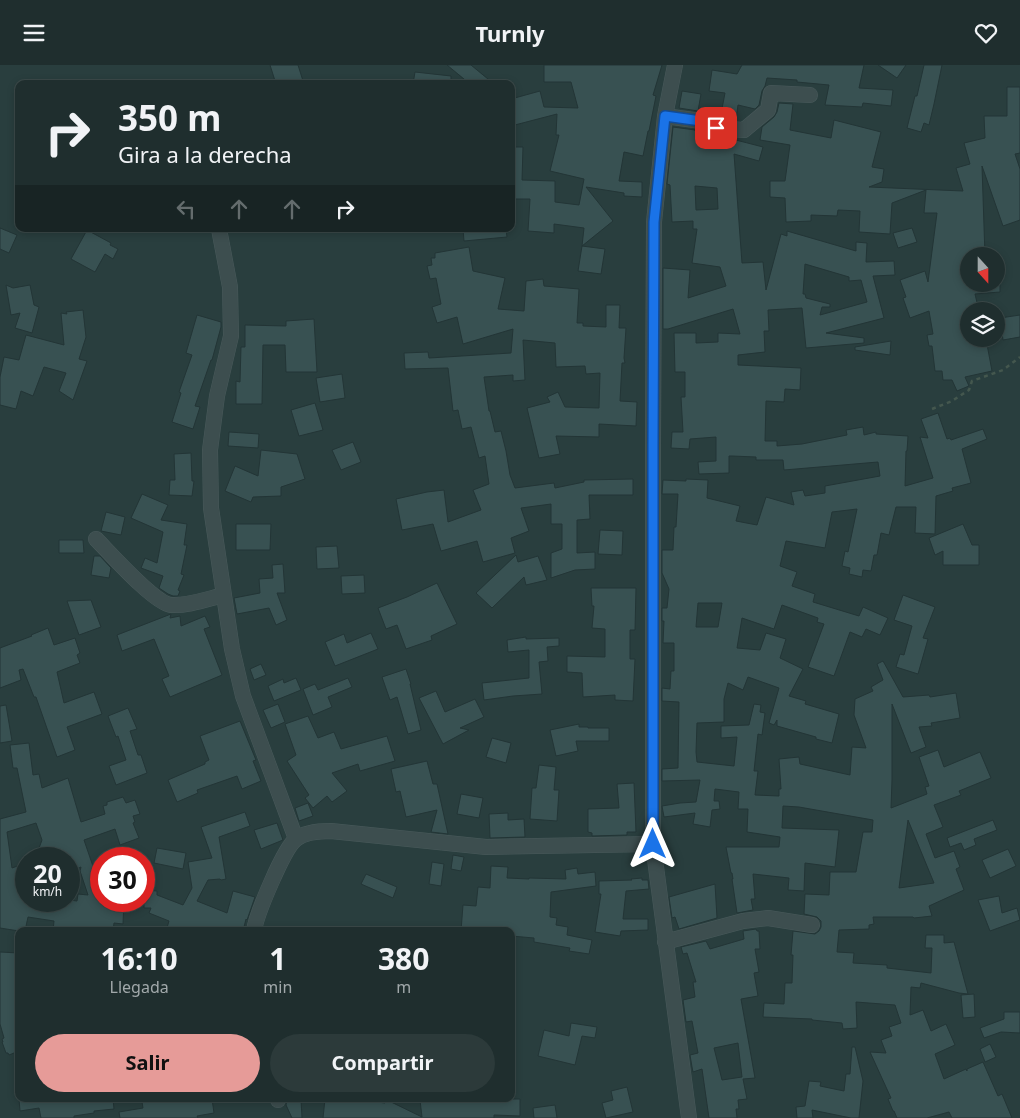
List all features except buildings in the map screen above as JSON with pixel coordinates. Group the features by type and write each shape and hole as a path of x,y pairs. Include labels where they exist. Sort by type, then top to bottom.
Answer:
{"street":[{"path":"675,65 665,116 654,222 653,844 689,1118"},
{"path":"665,116 701,121 716,128 744,130 768,110 771,93 810,95"},
{"path":"220,232 230,287 231,336 217,396 210,450 211,508 232,649 244,696 296,839"},
{"path":"96,539 137,581 168,605 180,605 224,595"},
{"path":"254,927 265,897 284,856 296,839 314,832 330,831 486,847 653,844"},
{"path":"665,942 743,921 760,919 812,925"}],"path":[{"path":"932,409 952,401 969,390 972,381 1002,370 1020,357"}],"route":[{"path":"653,844 654,222 665,116 701,121 716,128"}]}
